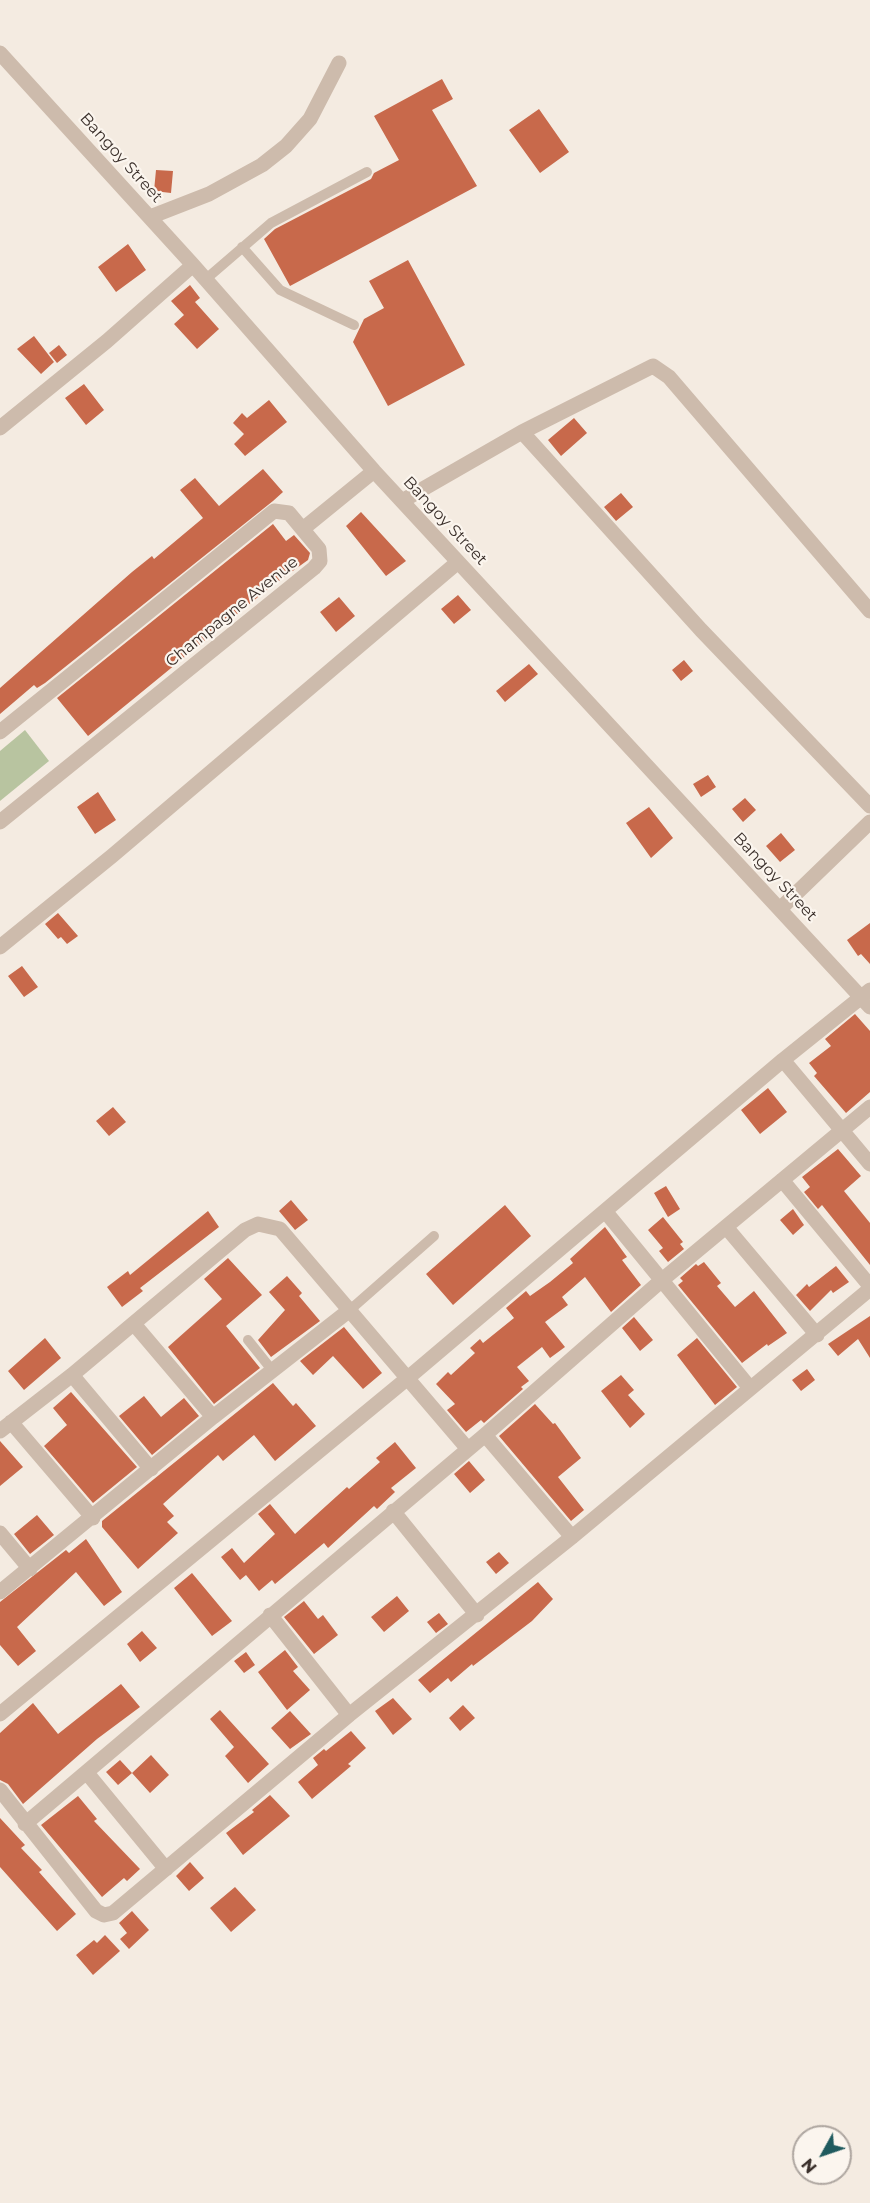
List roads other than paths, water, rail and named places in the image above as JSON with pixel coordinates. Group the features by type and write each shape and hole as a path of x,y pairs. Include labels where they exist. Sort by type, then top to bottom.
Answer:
{"street":[{"name":"Bangoy Street","path":"0,52 206,279 374,471 780,909 867,998"},
{"path":"150,217 209,194 262,165 286,146 310,119 339,63"},
{"path":"0,428 107,341 193,265"},
{"path":"402,501 522,432 642,369 653,366 660,369 870,611"},
{"path":"522,432 701,630 870,806"},
{"path":"304,528 374,471"},
{"name":"Champagne Avenue","path":"0,732 268,515 281,510 289,513 304,528 319,549 320,561 314,568 0,822"},
{"path":"0,947 112,856 458,562"},
{"path":"780,909 870,822"},
{"path":"0,1714 409,1377 783,1059 867,998"},
{"path":"783,1059 870,1164"},
{"path":"25,1824 484,1435 662,1280 870,1107"},
{"path":"0,1790 96,1911 104,1915 113,1913 349,1715 477,1615 817,1335 870,1288 782,1180"},
{"path":"605,1211 750,1388"},
{"path":"93,1518 6,1427 134,1324 245,1230 258,1224 280,1229 351,1309 467,1448"},
{"path":"726,1227 817,1335"},
{"path":"0,1592 93,1518 213,1417 351,1309"},
{"path":"134,1324 213,1417"},
{"path":"72,1375 151,1468"},
{"path":"484,1435 572,1537"},
{"path":"393,1511 477,1615"},
{"path":"0,1533 30,1569"},
{"path":"270,1615 349,1715"},
{"path":"87,1773 166,1869"}],"lane":[{"path":"206,279 280,218 367,172"},
{"path":"242,247 280,290 354,325"},
{"path":"351,1309 434,1236"},
{"path":"248,1340 272,1370"}]}
